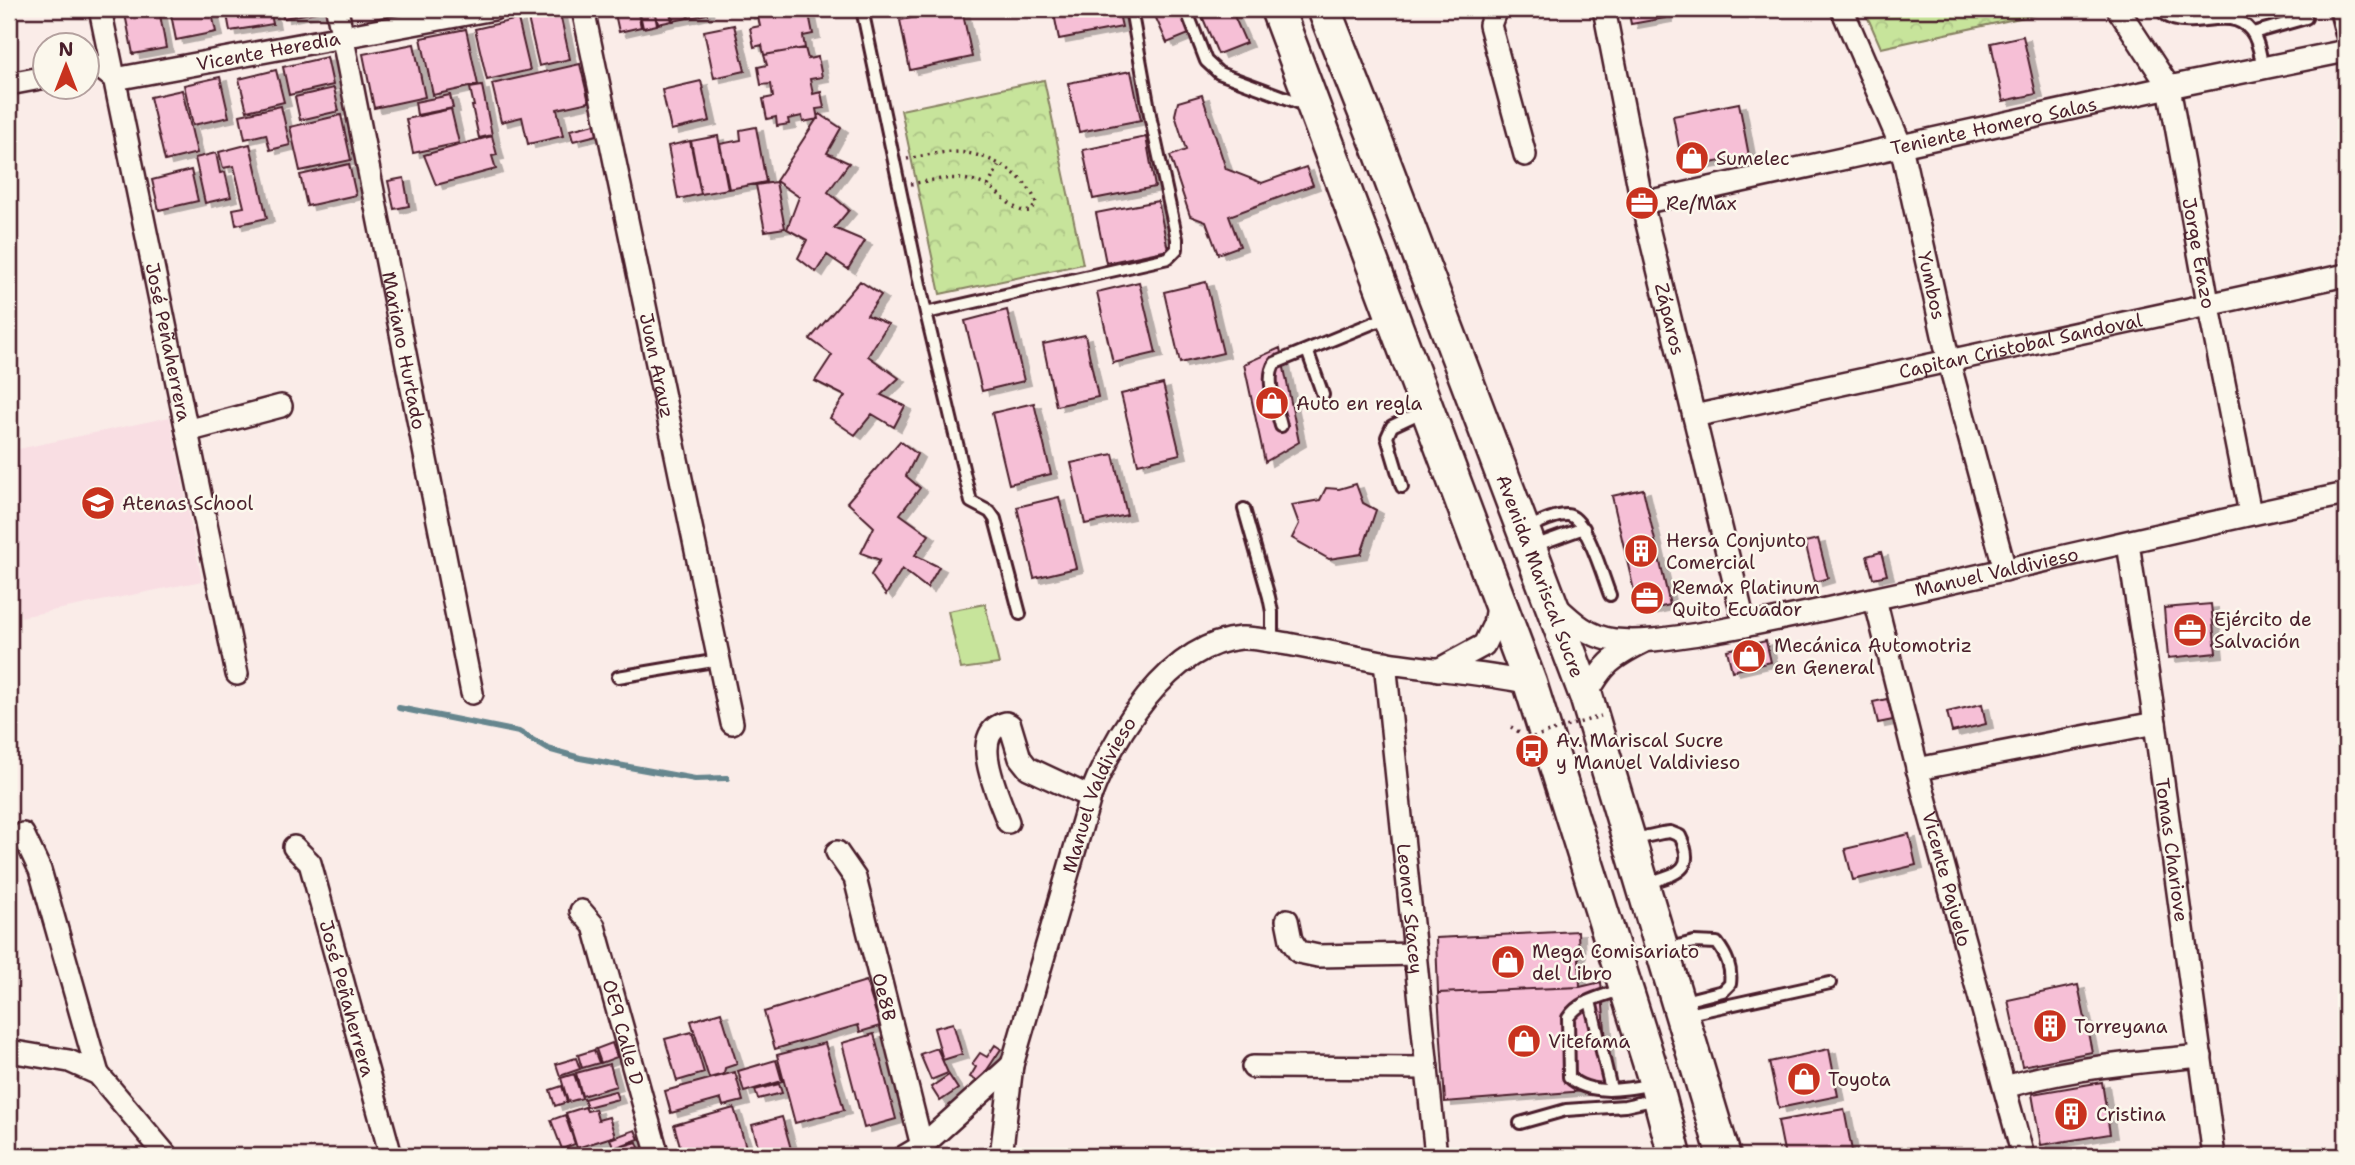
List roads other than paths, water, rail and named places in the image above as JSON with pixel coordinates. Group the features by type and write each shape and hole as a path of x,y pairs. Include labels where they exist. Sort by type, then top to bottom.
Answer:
{"main road":[{"path":"1276,9 1530,683 1626,988 1675,1156"},
{"name":"Avenida Mariscal Sucre","path":"1324,9 1525,540 1593,706 1628,841 1724,1156"},
{"path":"1597,897 1641,885"}],"street":[{"name":"José Peñaherrera","path":"100,9 237,674"},
{"name":"Mariano Hurtado","path":"337,9 472,693"},
{"name":"Vicente Heredia","path":"115,79 494,9"},
{"name":"Juan Arauz","path":"583,9 732,723"},
{"path":"1496,9 1490,24 1525,155"},
{"name":"Záparos","path":"1604,9 1642,203 1745,626"},
{"name":"Yumbos","path":"1842,9 1901,146 1949,362 2005,570"},
{"name":"Jorge Erazo","path":"2118,9 2169,87 2208,306 2250,513"},
{"name":"Teniente Homero Salas","path":"1642,203 2169,87 2346,51"},
{"path":"102,69 115,79"},
{"path":"9,84 32,80"},
{"name":"Capitan Cristobal Sandoval","path":"1694,416 2346,275"},
{"path":"187,431 281,406"},
{"name":"Manuel Valdivieso","path":"1547,597 1573,622 1591,634 1613,640 1646,640 1745,626 1875,599 2250,513 2346,494"},
{"name":"Tomas Chariove","path":"2128,543 2214,1156"},
{"path":"1438,670 1486,643 1494,624 1499,596"},
{"name":"Vicente Pajuelo","path":"1875,599 1917,769 2023,1156"},
{"name":"Manuel Valdivieso","path":"1001,1156 1012,1065 1090,797 1098,776 1140,704 1156,685 1191,657 1217,644 1241,638 1438,670 1496,675 1530,683"},
{"name":"Manuel Valdivieso","path":"1593,706 1600,671 1616,655 1646,640"},
{"name":"Leonor Stacey","path":"1385,662 1436,1156"},
{"path":"1917,769 2155,723"},
{"path":"1008,822 987,756 986,742 992,730 999,725 1010,725 1020,758 1028,768 1090,797"},
{"path":"23,834 40,870 98,1074 167,1156"},
{"name":"José Peñaherrera","path":"294,847 310,863 391,1156"},
{"name":"Oe8B","path":"837,852 855,878 914,1151"},
{"name":"OE9 Calle D","path":"580,911 594,926 659,1156"},
{"path":"1287,920 1291,940 1299,952 1318,956 1416,954"},
{"path":"9,1051 69,1061 98,1074"},
{"path":"2005,1087 2097,1066 2201,1056"},
{"path":"914,1151 1012,1065"},
{"path":"1253,1067 1427,1068"}],"lane":[{"path":"862,9 926,313 971,502 990,512 995,519 1020,614"},
{"path":"926,313 1168,258 1177,249 1131,9"},
{"path":"1186,9 1206,61 1212,68 1314,108"},
{"path":"2160,9 2172,20 2186,22 2230,19 2241,23 2253,33 2263,68"},
{"path":"2335,9 2346,51"},
{"path":"2253,33 2306,18"},
{"path":"1281,426 1270,369 1275,363 1392,315"},
{"path":"1307,349 1323,395"},
{"path":"1402,487 1387,437 1392,426 1428,410"},
{"path":"1244,509 1270,604 1272,642"},
{"path":"1525,540 1567,515 1574,517 1584,528 1610,595"},
{"path":"1525,540 1584,528"},
{"path":"618,677 719,660"},
{"path":"1628,841 1670,832 1680,836 1687,850 1688,861 1685,867 1641,885"},
{"path":"1661,950 1710,941 1717,943 1728,963 1730,984 1723,991 1679,1009"},
{"path":"1679,1009 1830,983"},
{"path":"1626,988 1579,1005 1568,1018 1569,1077 1576,1083 1596,1088 1657,1091"},
{"path":"1590,1001 1611,1089"},
{"path":"1520,1123 1566,1110 1625,1106 1657,1091"}],"waterway":[{"path":"399,708 519,732 548,749 580,758 695,779 727,778"}],"place":[{"name":"Sumelec","path":"1692,158"},
{"name":"Re/Max","path":"1642,203"},
{"name":"Auto en regla","path":"1272,403"},
{"name":"Atenas School","path":"98,503"},
{"name":"Hersa Conjunto Comercial","path":"1641,551"},
{"name":"Remax Platinum Quito Ecuador","path":"1647,598"},
{"name":"Ejército de Salvación","path":"2190,630"},
{"name":"Mecánica Automotriz en General","path":"1749,656"},
{"name":"Av. Mariscal Sucre y Manuel Valdivieso","path":"1532,751"},
{"name":"Mega Comisariato del Libro","path":"1508,962"},
{"name":"Torreyana","path":"2050,1026"},
{"name":"Vitefama","path":"1524,1041"},
{"name":"Toyota","path":"1804,1079"},
{"name":"Cristina","path":"2071,1114"}]}
